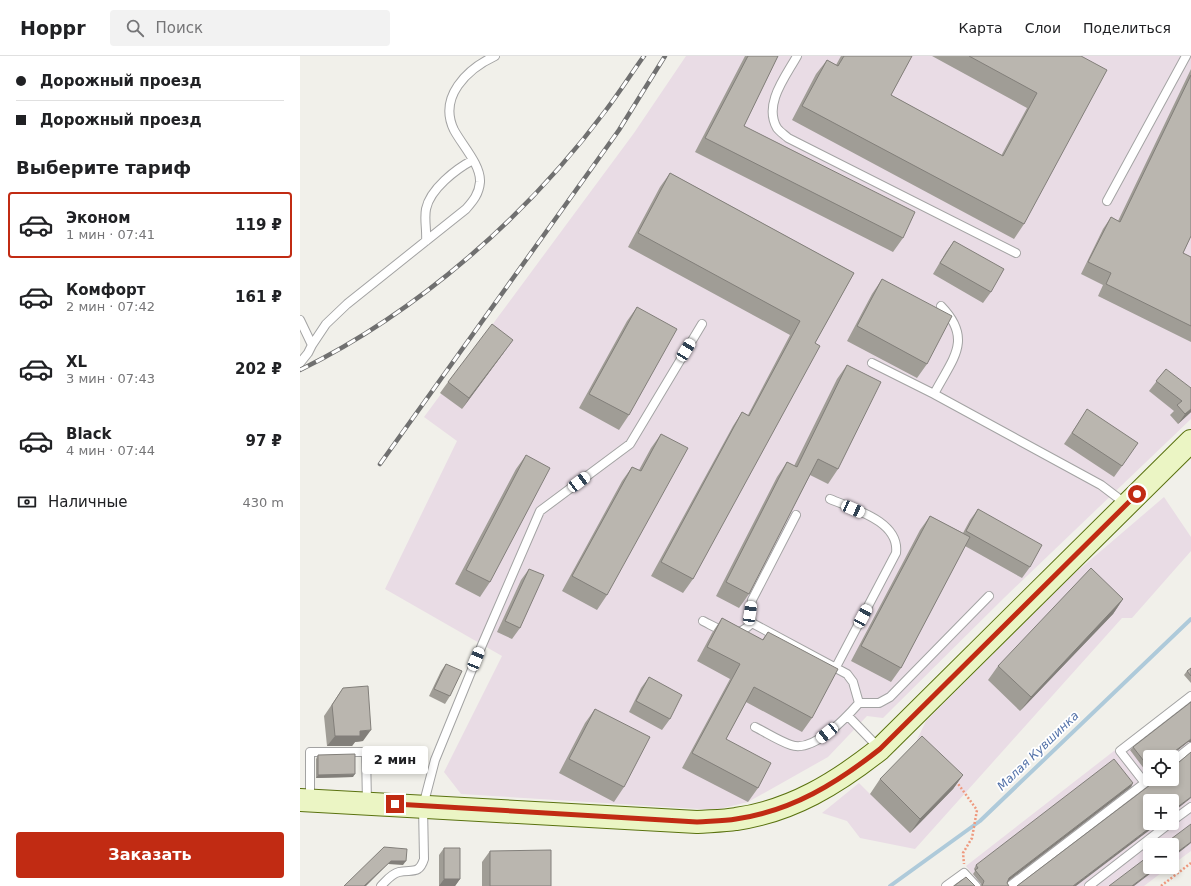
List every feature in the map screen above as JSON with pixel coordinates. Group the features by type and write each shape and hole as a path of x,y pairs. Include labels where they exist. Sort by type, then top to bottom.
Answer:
{"street":[{"path":"305,800 697,822 736,820 774,811 815,793 850,773 880,749 981,653 1126,504 1191,442"}],"lane":[{"path":"300,363 326,324 347,304 466,209 477,196 480,181 474,160 454,129 449,111 452,93 465,76 485,60 495,56"},
{"path":"797,56 775,97 773,115 778,128 788,138 1016,253"},
{"path":"1107,201 1186,56"},
{"path":"426,241 426,208 433,195 453,173 474,160"},
{"path":"934,394 957,350 959,338 958,327 951,316 941,306"},
{"path":"300,320 312,345"},
{"path":"381,886 398,872 418,870 422,866 424,859 423,806 435,760 482,645 540,511 630,444 702,324"},
{"path":"872,363 934,394 1101,485 1126,504"},
{"path":"830,499 875,519 885,526 897,546 896,553 836,667"},
{"path":"752,623 750,613 752,600 796,515"},
{"path":"755,726 792,746 803,746 816,742 848,716 859,703 879,703 890,697 989,596"},
{"path":"703,621 727,633 736,634 745,630 752,623"},
{"path":"752,623 847,674 853,682 859,703"},
{"path":"1143,777 1120,751 1191,696"},
{"path":"848,716 880,749"},
{"path":"1179,756 1191,747"},
{"path":"305,800 310,752 366,752 367,803"},
{"path":"1010,886 1143,784"},
{"path":"1179,816 1191,806"},
{"path":"1089,886 1161,830"},
{"path":"946,886 964,873 976,886"}],"path":[{"path":"952,777 977,810 972,838 963,854 964,873"},
{"path":"1161,886 1191,863"}],"shaded area":[{"path":"686,56 1191,56 1191,419 1005,597 883,718 867,716 828,757 748,802 715,810 461,794 444,772 502,656 385,589 457,441 424,417 634,133"},
{"path":"1164,497 1191,537 1191,551 1132,618 1122,618 915,849 860,838 847,821 822,813 859,783 870,794 912,750 926,721 1074,574"},
{"path":"1191,691 1191,851 1179,860 1179,838 1143,838 1143,874 1160,874 1144,886 982,886 966,866"}],"building":[{"path":"748,56 778,56 744,126 915,212 903,238 705,138"},
{"path":"844,56 912,56 891,95 1003,156 1037,93 969,56 1081,56 1107,70 1024,224 802,106 827,60 838,66"},
{"path":"1191,75 1191,236 1183,253 1191,257 1191,326 1106,284 1111,273 1088,262 1111,217 1120,222"},
{"path":"670,173 854,273 815,343 820,346 693,579 661,562 742,412 749,416 800,321 638,233"},
{"path":"954,241 1004,269 991,292 940,263"},
{"path":"882,279 952,316 927,364 857,326"},
{"path":"637,307 677,329 629,415 589,394"},
{"path":"492,324 513,340 469,398 448,382"},
{"path":"847,365 881,382 838,469 818,459 749,594 726,582 787,462 797,467"},
{"path":"1166,369 1191,388 1191,409 1185,414 1177,405 1182,401 1156,381"},
{"path":"1087,409 1138,443 1122,466 1072,433"},
{"path":"661,434 688,448 607,595 572,576 632,467 641,471"},
{"path":"526,455 550,468 490,582 466,570"},
{"path":"978,509 1042,545 1030,567 966,531"},
{"path":"930,516 970,537 901,668 861,646"},
{"path":"1091,568 1123,599 1031,697 998,666"},
{"path":"529,569 544,575 520,628 505,621"},
{"path":"722,618 763,640 768,632 838,669 812,718 754,687 726,739 771,763 758,788 692,753 740,664 707,647"},
{"path":"446,664 462,671 450,696 434,689"},
{"path":"1191,668 1191,676 1187,671"},
{"path":"649,677 682,695 670,719 636,701"},
{"path":"368,686 371,730 360,731 360,736 335,736 332,705 343,688"},
{"path":"1191,702 1191,739 1176,750 1143,750 1143,760 1133,747"},
{"path":"595,709 650,737 624,787 569,759"},
{"path":"922,736 963,775 920,819 880,779"},
{"path":"1191,752 1191,797 1179,806 1179,794 1143,794 1143,830 1147,830 1073,886 1017,886 1149,786 1179,786 1179,762"},
{"path":"355,754 355,774 318,775 318,755"},
{"path":"1114,759 1133,783 1009,878 1007,883 1009,886 982,886 984,881 975,870 978,868 976,865"},
{"path":"1191,824 1191,842 1179,851 1179,838 1172,838"},
{"path":"384,847 407,849 406,861 391,861 364,886 344,886"},
{"path":"444,848 460,848 460,879 444,879"},
{"path":"551,850 551,886 490,886 490,851"},
{"path":"1143,860 1143,874 1148,874 1132,886 1109,886"},
{"path":"966,877 975,886 954,886"}],"waterway":[{"name":"Малая Кувшинка","path":"890,886 980,821 1191,619"}],"railway":[{"path":"300,370 344,347 386,320 428,290 468,258 506,224 575,149 611,104 644,56"},
{"path":"380,464 619,130 665,56"}],"route":[{"path":"395,804 697,822 736,820 774,811 815,793 850,773 880,749 989,639 1137,494"}]}
